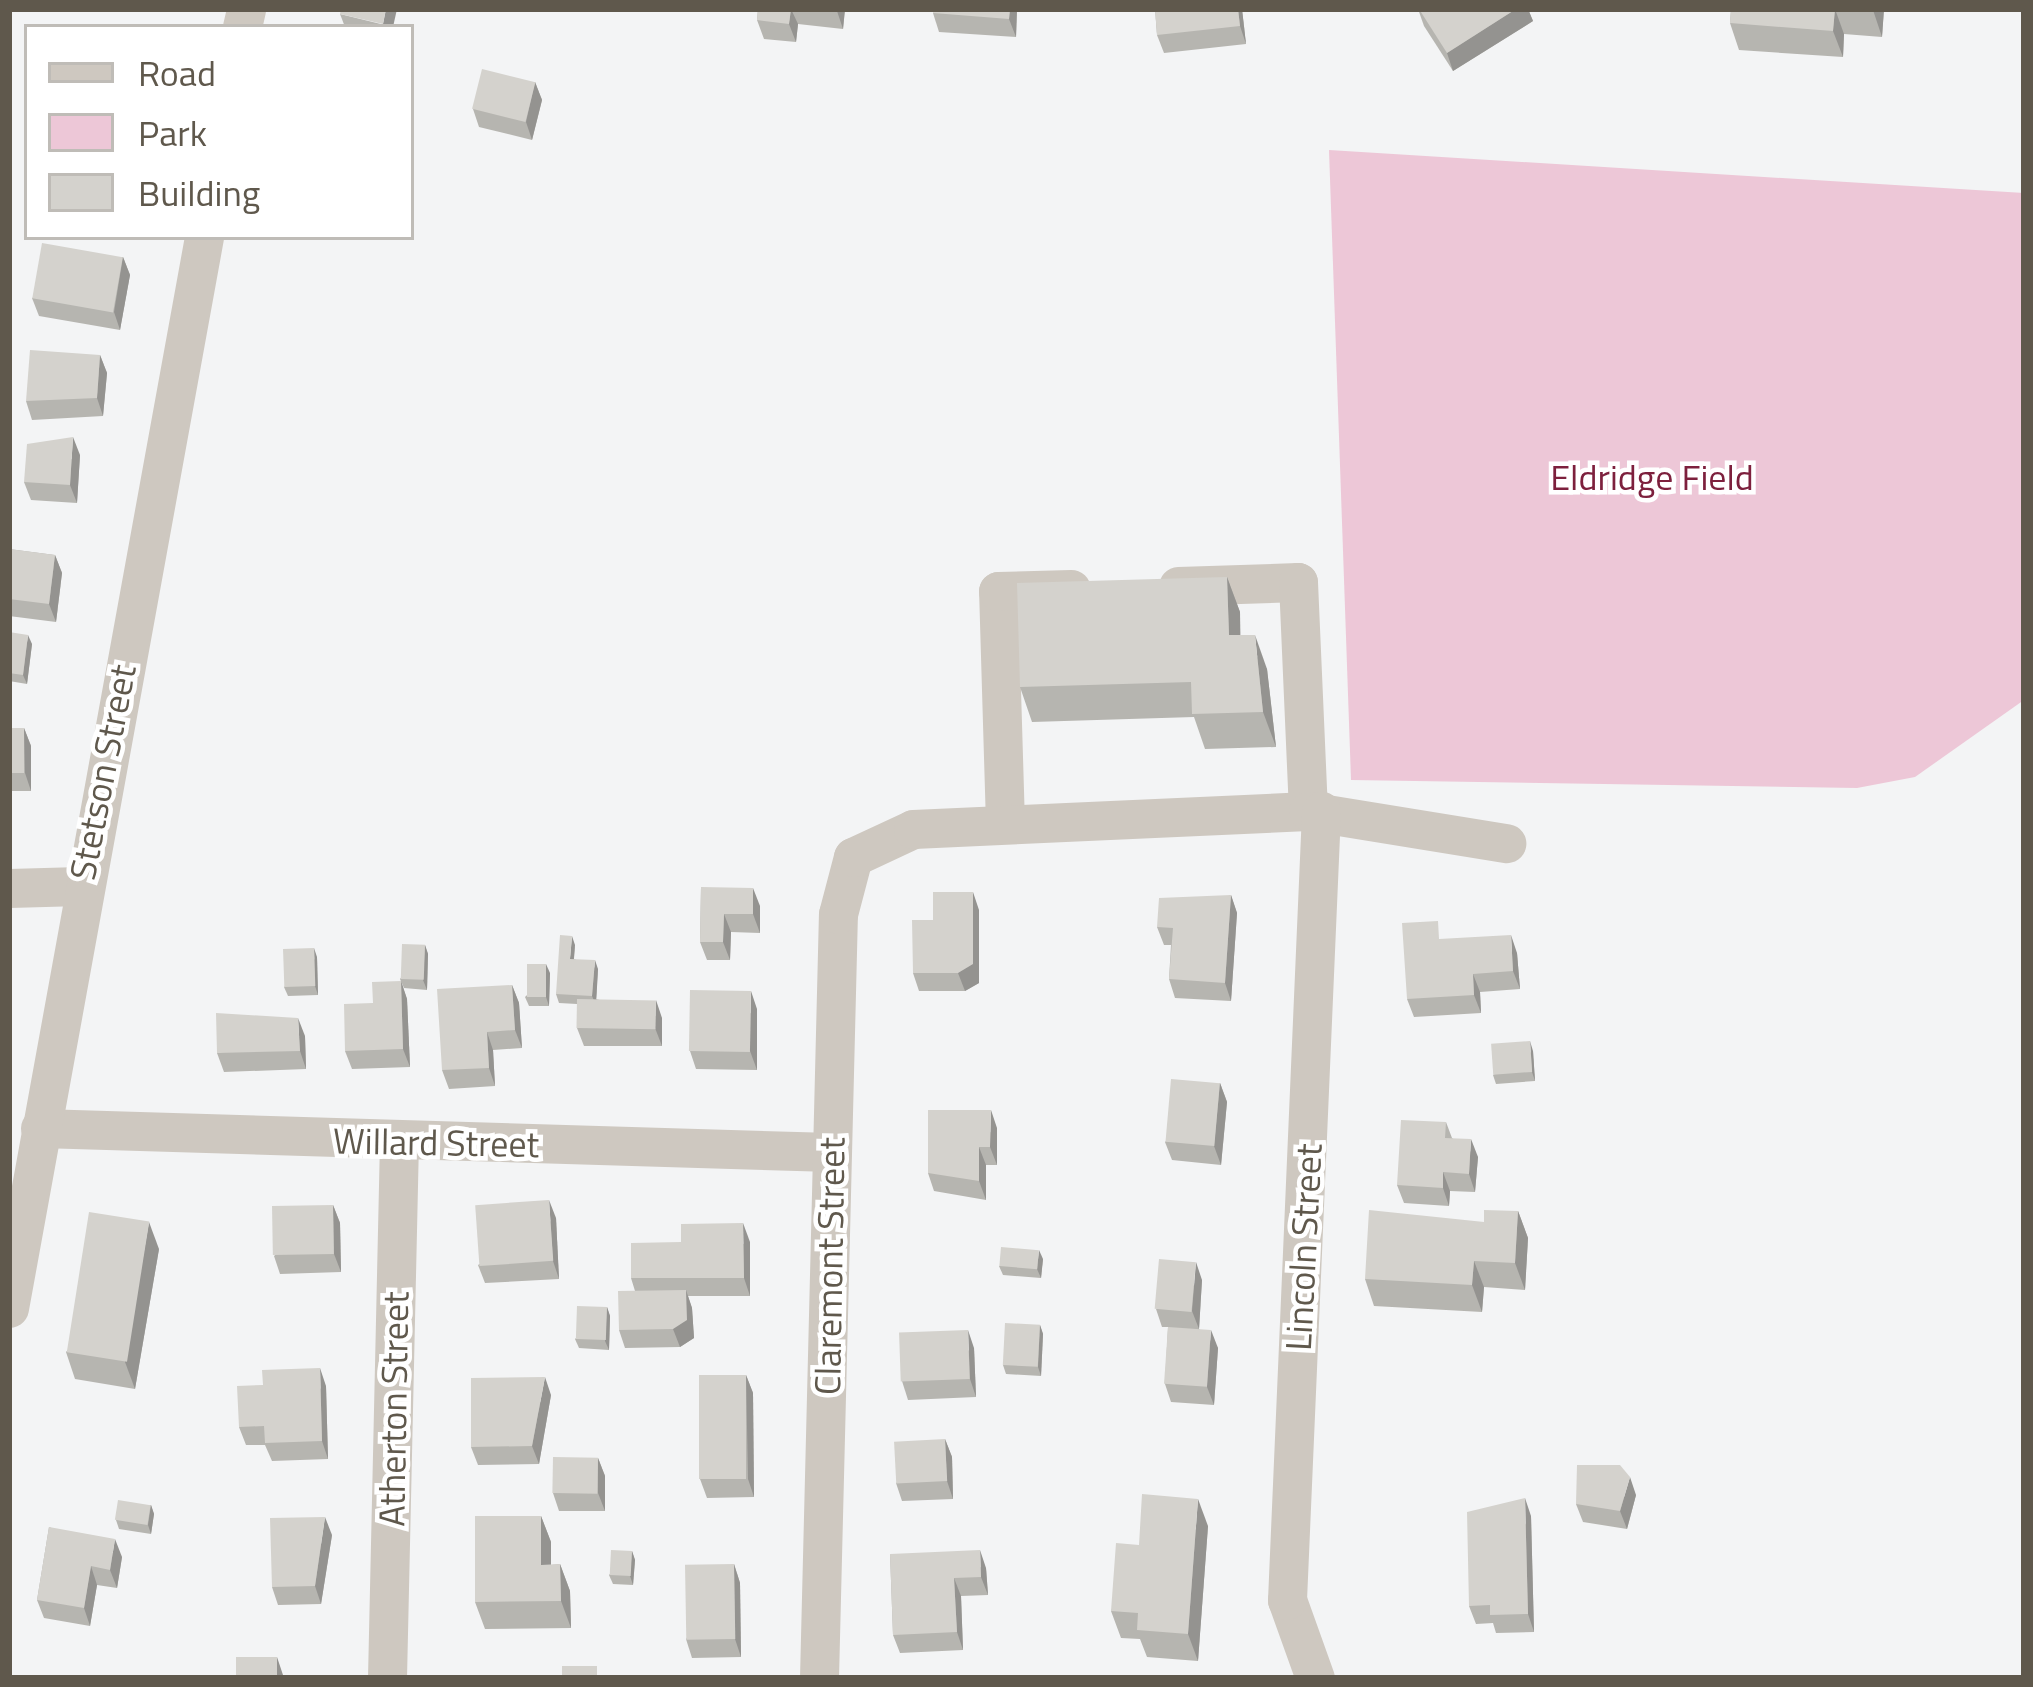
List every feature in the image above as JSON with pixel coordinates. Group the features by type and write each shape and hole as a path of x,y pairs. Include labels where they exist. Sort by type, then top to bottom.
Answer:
{"street":[{"name":"Stetson Street","path":"9,1307 80,886 203,240"},
{"name":"Lincoln Street","path":"1005,824 998,591 1298,582 1315,811 1287,1600 1316,1678"},
{"path":"1005,824 1315,811 1506,842"},
{"name":"Claremont Street","path":"819,1678 839,895 853,856 895,832 1005,824"},
{"path":"9,888 80,886"},
{"name":"Willard Street","path":"40,1127 832,1152"},
{"name":"Atherton Street","path":"387,1678 399,1141"}],"green space":[{"name":"Eldridge Field","path":"1329,150 2024,193 2024,700 1915,777 1857,788 1351,780"}],"building":[{"path":"341,9 386,9 383,24 340,14"},
{"path":"758,9 791,9 789,24 757,20"},
{"path":"933,9 1010,9 1009,19 933,13"},
{"path":"1155,9 1238,9 1240,26 1157,35"},
{"path":"1419,9 1516,9 1447,53"},
{"path":"1731,9 1835,9 1833,31 1730,23"},
{"path":"482,69 535,82 525,122 472,109"},
{"path":"42,243 123,257 113,312 32,298"},
{"path":"30,350 100,355 97,398 26,401"},
{"path":"73,437 70,485 24,482 27,444"},
{"path":"9,549 55,555 49,604 9,599"},
{"path":"1227,577 1229,635 1255,635 1263,712 1192,714 1191,682 1020,687 1017,583"},
{"path":"9,632 28,635 23,675 9,673"},
{"path":"9,728 24,728 24,773 9,773"},
{"path":"701,887 753,888 753,914 724,914 723,942 700,942"},
{"path":"933,892 973,892 973,964 958,973 913,973 912,920 933,920"},
{"path":"1231,895 1225,983 1169,979 1173,928 1157,927 1159,898"},
{"path":"1438,921 1439,939 1511,935 1513,971 1473,974 1474,995 1407,999 1402,923"},
{"path":"560,935 572,936 570,959 595,960 592,996 556,994"},
{"path":"402,944 425,945 424,980 401,979"},
{"path":"314,948 315,986 284,987 283,949"},
{"path":"527,964 546,964 546,997 527,997"},
{"path":"401,981 403,1049 345,1051 344,1004 373,1003 372,982"},
{"path":"512,985 515,1030 487,1032 489,1068 442,1070 437,989"},
{"path":"690,990 751,991 750,1052 689,1051"},
{"path":"577,999 656,1000 655,1029 576,1028"},
{"path":"216,1013 298,1018 300,1051 217,1053"},
{"path":"1530,1041 1532,1072 1493,1075 1491,1044"},
{"path":"1171,1079 1220,1083 1214,1146 1166,1142"},
{"path":"928,1110 991,1110 990,1147 979,1147 979,1181 928,1173"},
{"path":"1401,1120 1446,1122 1445,1138 1471,1139 1469,1174 1443,1172 1443,1188 1397,1185"},
{"path":"549,1200 553,1261 479,1266 475,1205"},
{"path":"333,1205 334,1254 273,1255 272,1206"},
{"path":"1369,1210 1484,1222 1484,1210 1518,1211 1515,1263 1474,1261 1472,1285 1365,1279"},
{"path":"89,1212 149,1222 127,1362 67,1352"},
{"path":"743,1223 744,1278 631,1278 631,1243 681,1242 681,1224"},
{"path":"1001,1247 1039,1250 1037,1269 999,1266"},
{"path":"1159,1259 1196,1262 1192,1312 1155,1309"},
{"path":"686,1290 687,1320 673,1329 619,1330 618,1291"},
{"path":"577,1306 607,1307 606,1340 576,1339"},
{"path":"1005,1323 1040,1325 1038,1367 1003,1365"},
{"path":"1168,1327 1211,1330 1207,1387 1164,1384"},
{"path":"968,1330 970,1379 901,1381 899,1332"},
{"path":"320,1368 322,1441 265,1443 264,1426 239,1427 237,1386 263,1385 262,1370"},
{"path":"699,1375 746,1375 746,1479 699,1479"},
{"path":"545,1377 532,1446 471,1447 471,1378"},
{"path":"945,1439 947,1481 896,1484 894,1442"},
{"path":"553,1457 598,1458 597,1494 552,1493"},
{"path":"1577,1465 1620,1465 1630,1477 1620,1511 1576,1504"},
{"path":"1142,1494 1198,1499 1188,1634 1137,1630 1138,1613 1111,1611 1116,1543 1139,1545"},
{"path":"1525,1498 1528,1614 1490,1615 1490,1605 1469,1606 1467,1512"},
{"path":"118,1500 151,1505 147,1525 115,1520"},
{"path":"475,1516 541,1516 541,1565 560,1564 561,1601 475,1602"},
{"path":"325,1517 315,1586 272,1587 270,1518"},
{"path":"49,1527 115,1539 110,1570 91,1566 84,1608 37,1600"},
{"path":"611,1550 632,1551 631,1576 610,1575"},
{"path":"980,1550 981,1577 954,1578 957,1632 893,1635 890,1554"},
{"path":"734,1564 735,1639 686,1640 685,1565"},
{"path":"236,1657 277,1657 277,1678 236,1678"},
{"path":"562,1666 597,1666 597,1678 562,1678"}]}
